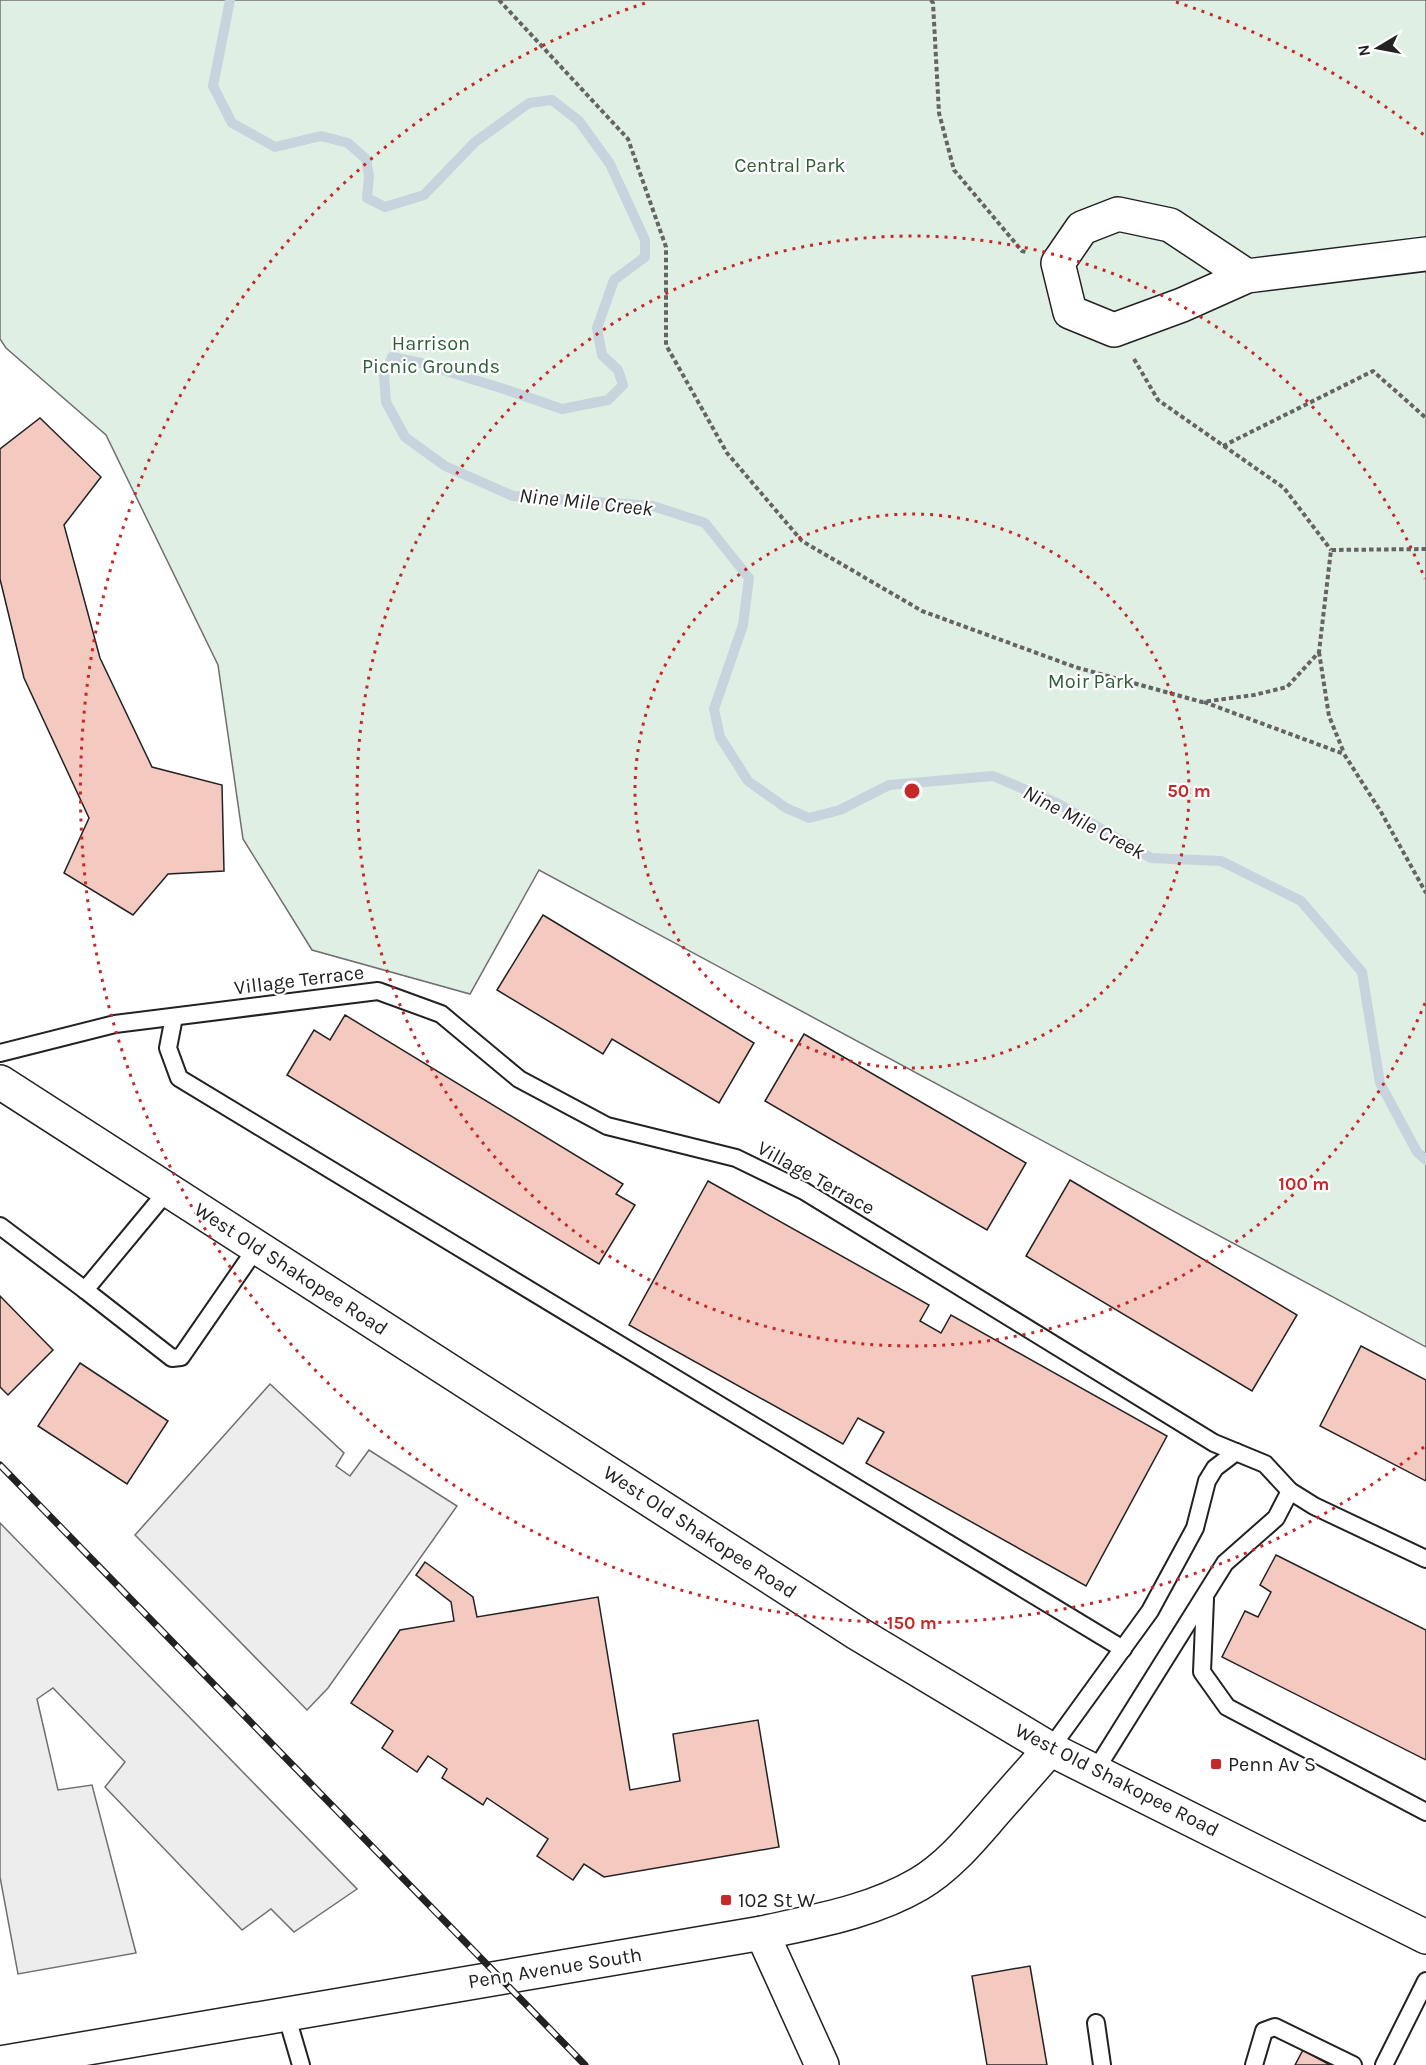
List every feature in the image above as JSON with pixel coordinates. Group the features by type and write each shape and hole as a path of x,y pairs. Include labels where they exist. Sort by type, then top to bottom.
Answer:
{"main road":[{"path":"1247,276 1170,225 1118,214 1082,228 1058,263 1070,312 1114,330 1182,305 1247,276 1426,254"},
{"name":"West Old Shakopee Road","path":"0,1082 856,1633 1050,1749 1426,1937"},
{"name":"Penn Avenue South","path":"0,2063 762,1933 854,1912 894,1897 922,1882 965,1846 1050,1749"},
{"path":"762,1933 822,2065"}],"lane":[{"name":"Village Terrace","path":"0,1053 115,1024 378,991 441,1014 519,1079 607,1126 736,1158 804,1191 1214,1443 1265,1464 1290,1491 1314,1506 1426,1559"},
{"path":"174,1017 168,1048 179,1078 1123,1649"},
{"path":"85,1290 168,1190"},
{"path":"0,1226 172,1358 181,1357 257,1247"},
{"path":"1050,1749 1149,1611 1195,1528 1207,1481 1215,1468 1236,1452"},
{"path":"1095,1771 1225,1563 1276,1518 1290,1491"},
{"path":"1205,1597 1202,1672 1227,1707 1426,1812"},
{"path":"1384,2065 1426,1981"},
{"path":"286,2014 301,2065"},
{"path":"1096,2023 1102,2065"},
{"path":"1254,2065 1264,2031 1275,2027 1353,2065"}],"path":[{"path":"499,0 628,139 666,247 666,345 727,453 802,541 922,611 1075,668 1202,702 1344,754"},
{"path":"931,0 939,113 954,170 1022,251 1058,263"},
{"path":"1114,330 1135,360 1158,400 1284,488 1331,550 1319,652 1329,716 1344,754 1381,812 1426,893"},
{"path":"1223,446 1373,371 1426,418"},
{"path":"1331,550 1426,549"},
{"path":"1202,702 1254,695 1287,687 1319,652"}],"green space":[{"path":"0,0 1426,0 1426,1347 539,870 470,994 312,950 243,839 218,665 106,435 6,348 0,339"}],"shaded area":[{"path":"270,1384 344,1453 336,1466 350,1476 369,1450 457,1506 328,1688 307,1710 135,1535"},
{"path":"0,1523 357,1889 294,1932 271,1909 242,1930 105,1787 125,1762 53,1688 37,1699 58,1790 92,1785 136,1953 18,1974 0,1877"}],"building":[{"path":"40,418 101,477 64,525 100,658 152,767 222,785 224,871 168,874 133,915 64,873 89,818 24,678 0,579 0,449"},
{"path":"543,915 754,1043 719,1103 612,1039 603,1054 497,990"},
{"path":"345,1015 623,1184 616,1194 635,1205 599,1264 287,1075 314,1030 330,1040"},
{"path":"804,1034 1026,1163 987,1230 765,1101"},
{"path":"1070,1180 1297,1315 1252,1391 1026,1256"},
{"path":"708,1181 929,1305 920,1321 941,1333 951,1315 1167,1436 1086,1586 866,1463 884,1432 858,1418 843,1444 629,1325"},
{"path":"0,1296 53,1350 8,1395 0,1387"},
{"path":"1361,1346 1426,1380 1426,1481 1320,1426"},
{"path":"80,1363 168,1421 127,1484 38,1426"},
{"path":"1276,1555 1426,1630 1426,1760 1222,1657 1245,1611 1258,1617 1271,1592 1260,1585"},
{"path":"425,1562 473,1597 477,1617 598,1597 630,1790 680,1781 673,1734 758,1720 779,1847 604,1877 584,1864 573,1880 537,1856 548,1839 487,1798 483,1805 442,1778 447,1769 428,1756 417,1772 382,1748 393,1731 351,1703 400,1630 454,1621 451,1602 416,1575"},
{"path":"1030,1966 1047,2065 987,2065 972,1976"},
{"path":"1303,2050 1330,2065 1295,2065"}],"waterway":[{"name":"Nine Mile Creek","path":"230,0 213,86 232,123 275,147 321,136 348,143 366,159 369,176 367,198 385,207 424,195 475,142 529,103 552,100 579,121 610,164 645,240 645,257 614,280 597,328 602,355 618,370 623,385 608,400 562,409 421,363 392,357 384,376 386,402 405,437 445,466 513,496 653,506 705,523 749,578 743,625 714,709 720,737 748,781 786,808 809,818 840,810 889,785 993,776 1057,803 1151,858 1221,861 1301,901 1362,972 1380,1083 1417,1152 1426,1160"}],"railway":[{"path":"0,1465 585,2065"}],"place":[{"name":"Penn Av S","path":"1216,1764"},
{"name":"102 St W","path":"726,1900"}],"park label":[{"name":"Central Park","path":"790,165"},
{"name":"Harrison Picnic Grounds","path":"431,354"},
{"name":"Moir Park","path":"1091,681"}]}
